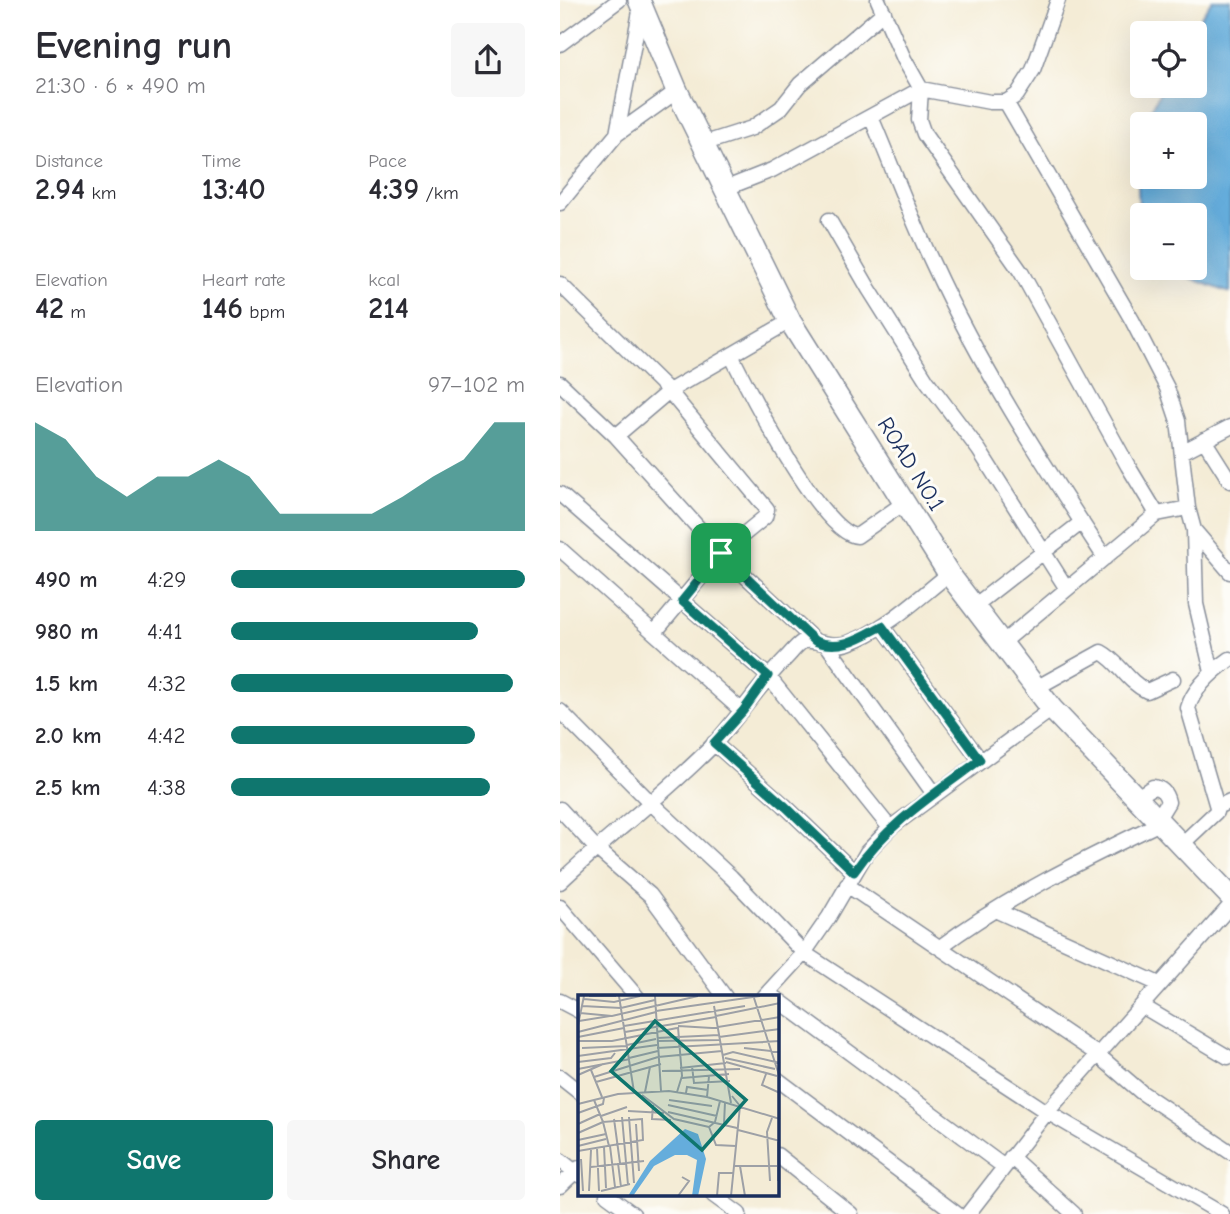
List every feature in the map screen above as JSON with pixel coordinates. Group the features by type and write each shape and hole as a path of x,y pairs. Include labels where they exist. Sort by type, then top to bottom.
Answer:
{"highway":[{"name":"ROAD NO.1","path":"643,2 677,91 790,321 949,574 1052,709 1230,895"}],"street":[{"path":"560,44 619,0"},
{"path":"724,190 772,170 921,89 990,102 1006,102 1017,95 1027,82 1058,0"},
{"path":"617,134 643,2"},
{"path":"702,144 752,128 781,107 800,84 881,6 904,59 921,89 919,120 925,134 1021,272 1128,467 1157,514"},
{"path":"560,203 617,134 677,91"},
{"path":"1006,102 1132,320 1167,388 1178,421 1188,508 1194,530 1196,604 1212,672"},
{"path":"871,117 933,264 967,332 1105,558"},
{"path":"829,220 927,381 979,450 1067,589"},
{"path":"560,284 669,391 767,509 765,517 721,553 655,632"},
{"path":"616,436 669,391 790,321"},
{"path":"731,355 765,422 812,496 844,532 857,537 904,503"},
{"path":"560,383 616,436 721,553 821,643 934,794"},
{"path":"1182,452 1230,427"},
{"path":"1204,440 1230,481"},
{"path":"560,494 768,676 890,828"},
{"path":"1001,644 1157,514 1188,508"},
{"path":"974,607 1082,522"},
{"path":"1194,530 1230,572"},
{"path":"560,549 743,711"},
{"path":"560,881 714,743 743,711 768,676 801,643 845,644 882,626 949,574"},
{"path":"882,626 980,760"},
{"path":"1036,688 1101,652 1111,657 1133,685 1147,691 1173,678"},
{"path":"1181,845 1224,804 1189,714 1190,701 1212,672 1230,659"},
{"path":"772,995 829,916 867,852 890,828 1052,709"},
{"path":"560,710 650,802 731,877 804,953 1047,1112 1217,1213"},
{"path":"714,743 784,805 850,878 940,947 1097,1054 1141,1092 1230,1152"},
{"path":"560,809 596,848 656,902 724,995"},
{"path":"940,947 995,910 1158,821"},
{"path":"968,1214 1047,1112 1230,906"},
{"path":"560,907 635,995"},
{"path":"995,910 1160,984"},
{"path":"560,1001 578,1010"},
{"path":"779,1002 1007,1162 1073,1214"},
{"path":"1142,1006 1228,1057"},
{"path":"560,1076 578,1091"},
{"path":"779,1080 957,1214"},
{"path":"779,1157 851,1214"},
{"path":"560,1160 578,1171 560,1186"},
{"path":"608,1196 633,1214"},
{"path":"714,1196 739,1214"}],"water":[{"path":"1212,0 1230,0 1230,293 1196,280 1207,280 1207,203 1139,203 1138,189 1207,189 1207,112 1150,112 1157,98 1207,98 1207,21 1198,21"}],"route":[{"path":"721,553 815,641 827,645 845,644 882,626 980,760 890,828 867,852 854,872 714,743 743,711 768,676 682,601 721,553"}]}
